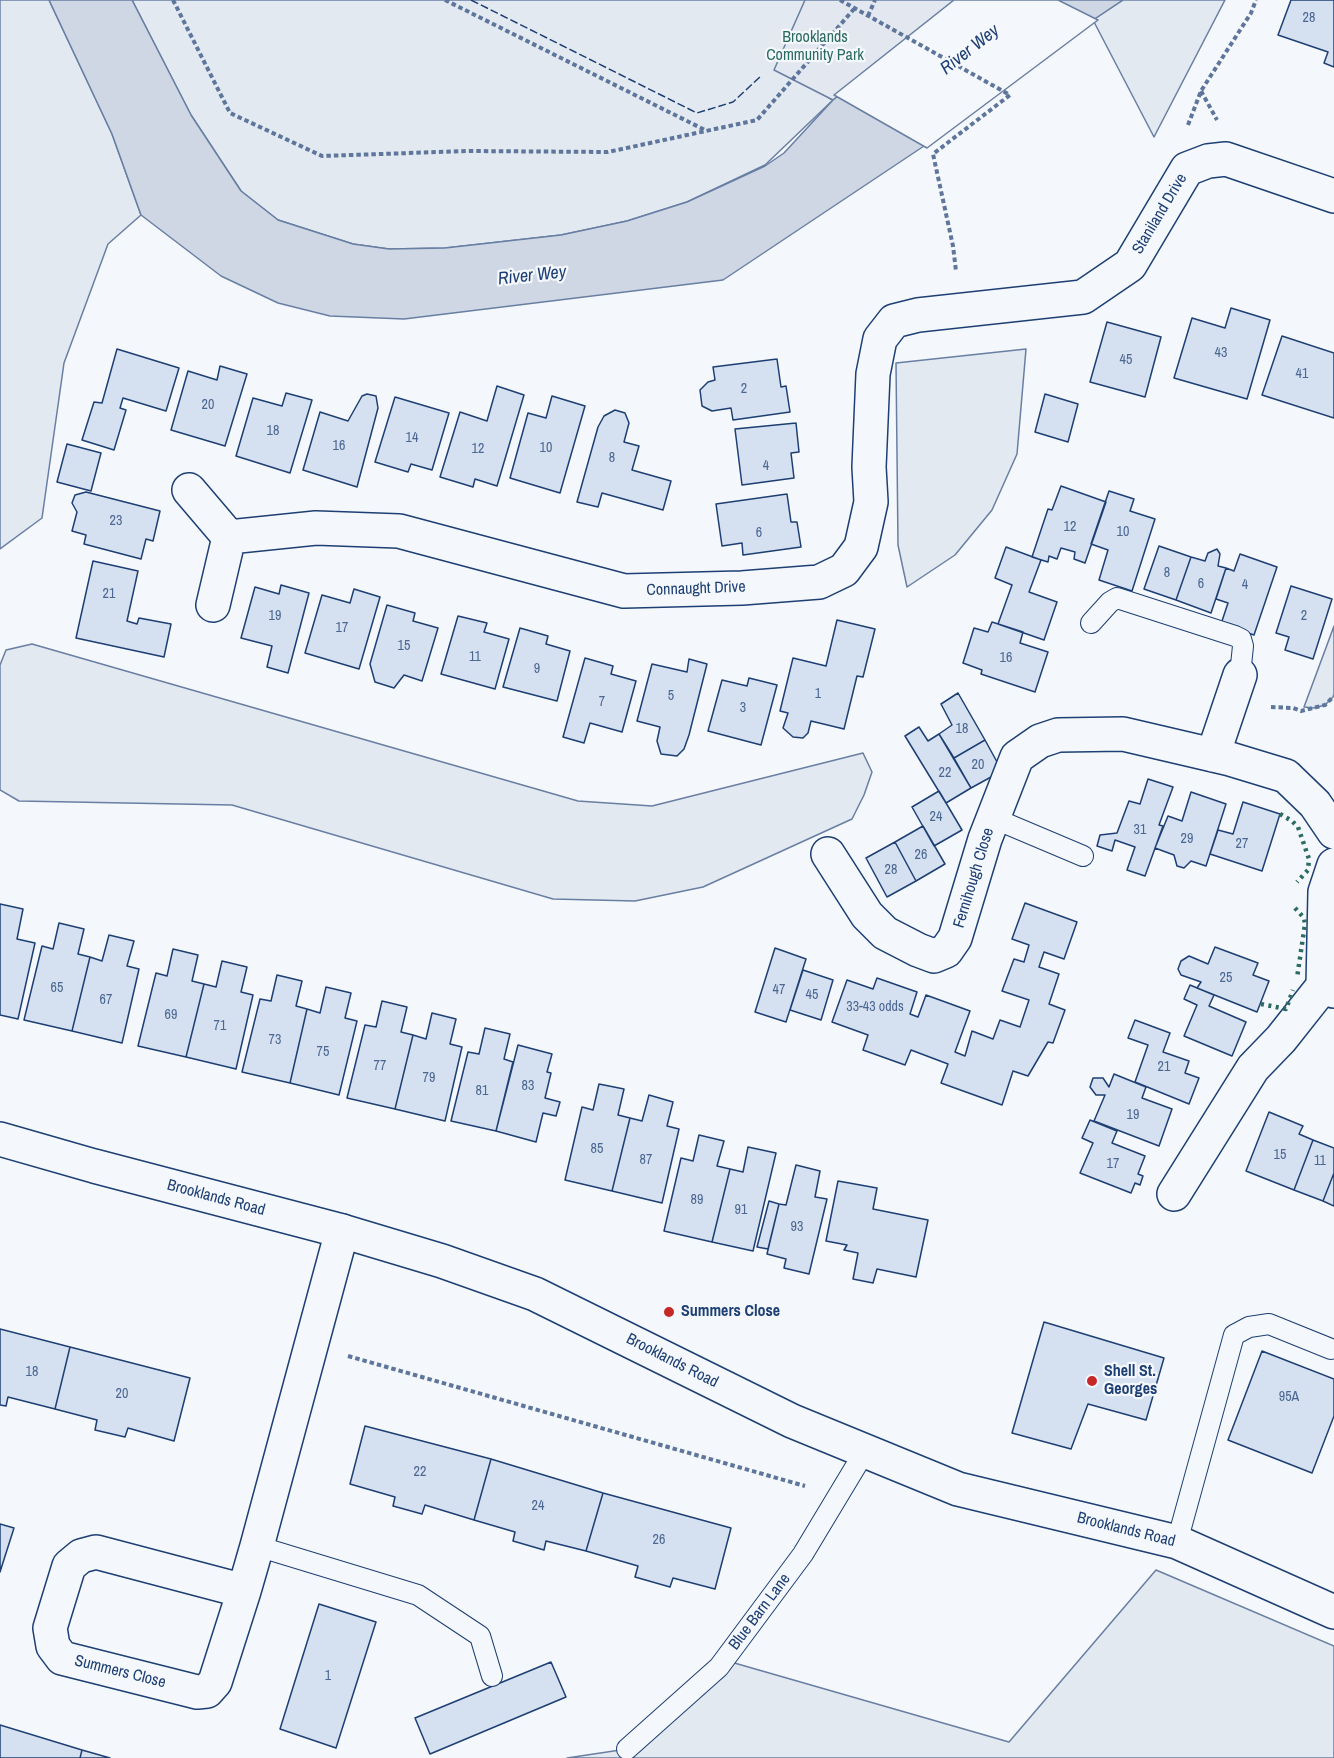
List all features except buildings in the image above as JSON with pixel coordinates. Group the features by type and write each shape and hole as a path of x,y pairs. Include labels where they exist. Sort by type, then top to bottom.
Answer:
{"street":[{"name":"Staniland Drive","path":"957,296 1083,297 1130,265 1187,169 1208,161 1226,159 1334,196"},
{"name":"Connaught Drive","path":"229,537 316,528 399,531 624,591 742,588 819,582 844,570 861,547 871,502 869,466 873,374 880,339 894,321 918,315 957,296"},
{"path":"189,490 229,537 213,605"},
{"path":"1213,755 1240,675"},
{"name":"Fernihough Close","path":"828,854 867,915 885,933 934,956 946,951 955,938 993,818 1017,757 1040,741 1058,735 1124,734 1213,755 1286,776 1315,804 1334,832"},
{"path":"1174,1194 1253,1068 1328,989 1325,892 1334,865"},
{"name":"Brooklands Road","path":"0,1139 342,1231 442,1261 535,1294 792,1421 958,1489 1177,1542 1334,1612"},
{"name":"Summers Close","path":"244,1591 96,1552 81,1556 69,1566 50,1628 53,1646 62,1658 196,1692 207,1692 215,1682 244,1591 257,1546 342,1231"}],"lane":[{"path":"1091,623 1110,602 1117,598 1235,636 1240,639 1243,646 1240,675"},
{"name":"Fernihough Close","path":"993,818 1083,856"},
{"path":"1177,1542 1234,1335 1249,1327 1269,1324 1331,1349"},
{"name":"Blue Barn Lane","path":"627,1749 719,1667 803,1554 865,1451"},
{"path":"257,1546 417,1595 480,1636 492,1676"}],"path":[{"path":"173,0 230,113 322,156 468,151 608,152 757,120 854,9"},
{"path":"445,0 706,131"},
{"path":"840,0 1010,95 933,154 953,246 957,296"},
{"path":"868,16 875,0"},
{"path":"1186,128 1201,91 1257,0"},
{"path":"1201,91 1218,121"},
{"path":"1263,706 1293,708 1301,711 1324,705 1334,696"},
{"path":"311,1346 837,1495"}],"green space":[{"path":"0,0 49,0 112,134 141,215 108,244 64,363 42,518 0,549"},
{"name":"Brooklands Community Park","path":"132,0 951,0 829,98 833,100 765,165 687,202 627,221 561,235 445,248 389,249 353,244 278,220 241,191 191,115"},
{"path":"1123,0 1225,0 1154,137 1093,20"},
{"path":"1026,349 1017,454 992,510 955,555 907,587 898,545 896,363"},
{"path":"1334,626 1334,696 1325,705 1314,708 1304,707"},
{"path":"32,644 578,801 652,806 863,753 872,772 852,819 703,887 635,901 553,899 232,805 19,801 0,790 0,665 6,650"},
{"path":"1156,1570 1334,1646 1334,1758 567,1758 627,1749 724,1660 1009,1742"}],"shaded area":[{"path":"805,0 957,0 833,100 774,70"}],"water":[{"name":"River Wey","path":"49,0 132,0 191,115 241,191 278,220 353,244 389,249 445,248 561,235 627,221 687,202 765,166 784,153 833,100 957,0 1123,0 924,146 723,280 404,319 330,316 278,303 221,276 141,215 112,134"}],"pier":[{"path":"954,0 1058,0 1098,20 927,148 834,95"}],"hedge":[{"path":"1280,814 1298,827 1309,859 1308,870 1297,882"},
{"path":"1295,908 1304,918 1305,924 1297,978"},
{"path":"1261,1004 1286,1009 1293,990"}],"fence":[{"path":"471,0 697,113 733,102 762,75"}],"place":[{"name":"Summers Close","path":"669,1312"},
{"name":"Shell St. Georges","path":"1092,1381"}]}
